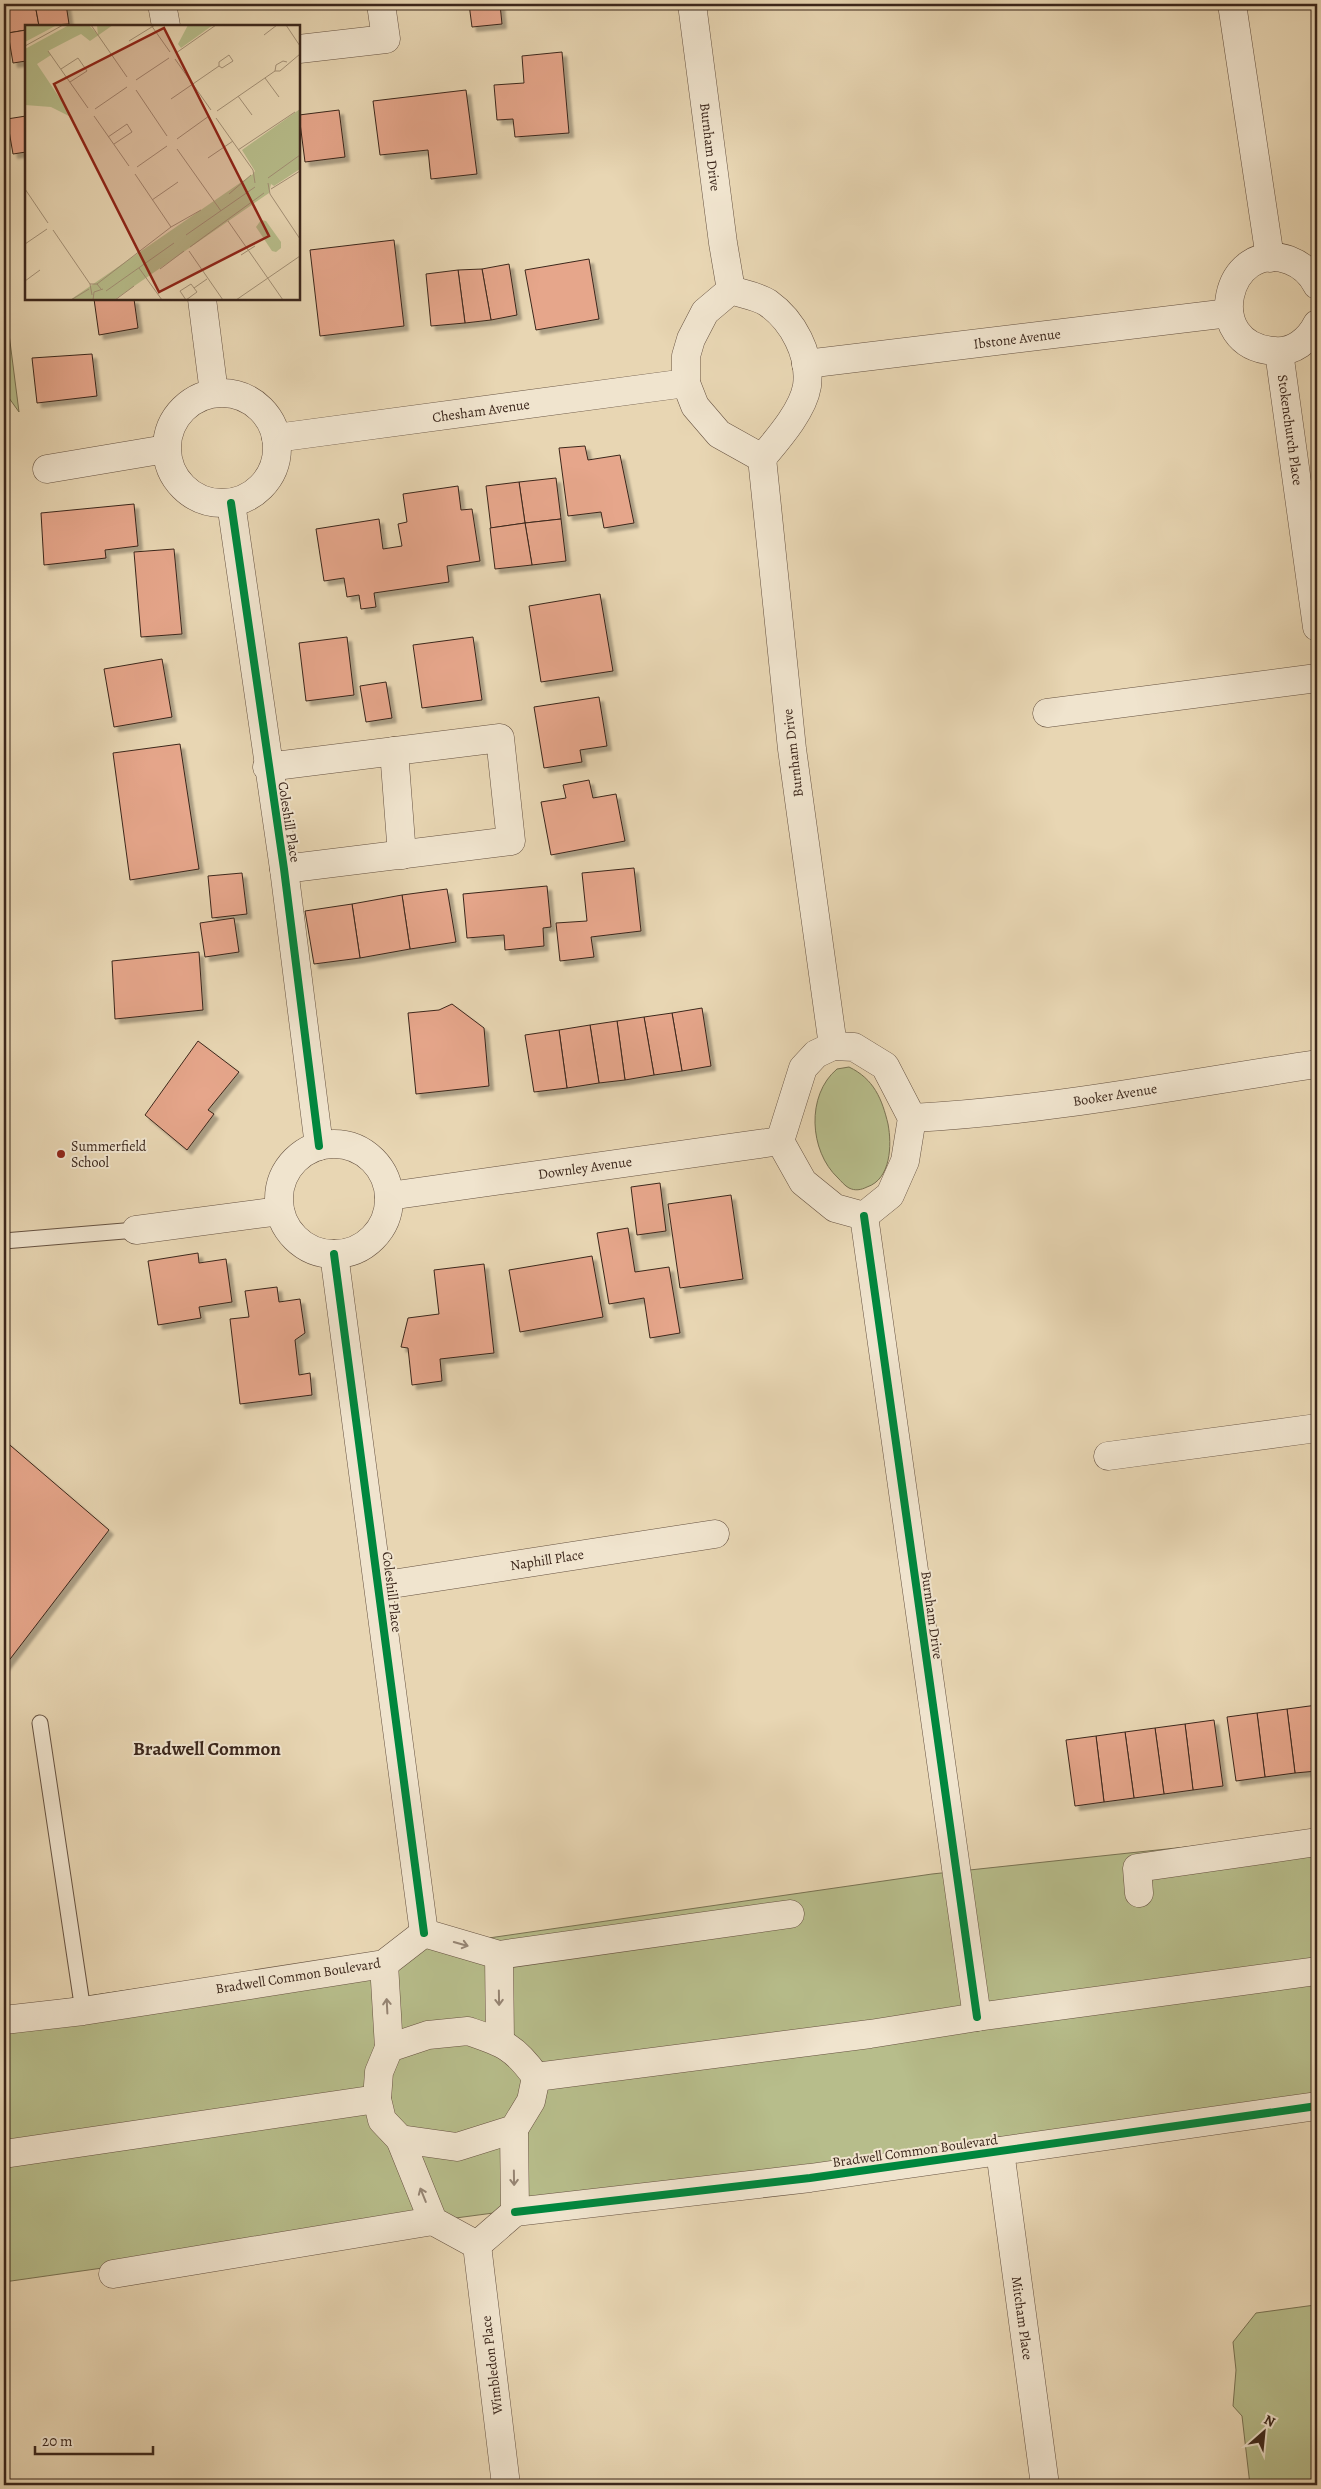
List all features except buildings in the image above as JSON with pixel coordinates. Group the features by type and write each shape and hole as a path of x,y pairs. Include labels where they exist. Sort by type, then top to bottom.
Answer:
{"street":[{"path":"162,4 166,25"},
{"path":"300,49 386,39 381,4"},
{"name":"Burnham Drive","path":"692,4 723,244 731,290"},
{"path":"1232,4 1270,258"},
{"path":"1317,285 1308,271 1297,263 1284,258 1270,258 1255,262 1242,271 1233,283 1228,298 1229,314 1233,327 1252,346 1279,352 1292,348 1303,342 1317,324"},
{"path":"731,290 767,302 799,337 806,364 807,388 790,424 762,458 719,434 695,406 686,383 686,356 694,332 704,312 731,290"},
{"path":"202,300 214,393"},
{"name":"Ibstone Avenue","path":"806,364 1229,314"},
{"name":"Stokenchurch Place","path":"1279,352 1317,627"},
{"name":"Chesham Avenue","path":"276,438 686,383"},
{"path":"214,393 232,393 254,404 271,422 276,438 277,456 267,479 248,497 231,503 212,502 194,496 180,484 170,468 166,449 168,433 175,418 185,406 199,397 214,393"},
{"path":"47,469 166,449"},
{"name":"Burnham Drive","path":"762,458 792,749 833,1046"},
{"name":"Coleshill Place","path":"231,503 267,767 284,869 319,1146"},
{"path":"1047,713 1317,678"},
{"name":"Coleshill Place","path":"267,767 500,738 511,841 284,869"},
{"path":"394,751 402,854"},
{"path":"833,1046 854,1047 886,1066 912,1118 904,1161 890,1195 864,1216 835,1208 803,1182 780,1141 803,1068 816,1054 833,1046"},
{"name":"Booker Avenue","path":"912,1118 957,1116 1048,1105 1317,1064"},
{"name":"Downley Avenue","path":"389,1196 780,1141"},
{"path":"338,1144 357,1149 372,1160 384,1175 389,1196 389,1206 382,1225 371,1240 355,1250 334,1254 315,1251 298,1242 286,1227 280,1211 279,1192 284,1174 296,1158 319,1146 338,1144"},
{"path":"136,1230 280,1211"},
{"name":"Burnham Drive","path":"864,1216 977,2017"},
{"name":"Coleshill Place","path":"334,1254 424,1933"},
{"path":"1108,1456 1317,1428"},
{"name":"Naphill Place","path":"378,1586 715,1534"},
{"path":"1139,1893 1138,1868 1317,1842"},
{"path":"424,1933 499,1955 790,1914"},
{"name":"Bradwell Common Boulevard","path":"4,2020 83,2011 384,1964 424,1933"},
{"path":"499,1955 500,2042"},
{"path":"384,1964 389,2048 379,2072 377,2099 382,2120 400,2138 433,2221"},
{"path":"536,2077 870,2034 977,2017 1317,1971"},
{"path":"113,2274 433,2221 477,2245 515,2212 514,2129 531,2101 536,2077 520,2055 500,2042 468,2031 428,2035 389,2048"},
{"path":"4,2154 377,2099"},
{"name":"Bradwell Common Boulevard","path":"515,2212 810,2178 1317,2106"},
{"path":"400,2138 457,2147 514,2129"},
{"name":"Mitcham Place","path":"1000,2151 1045,2485"},
{"name":"Wimbledon Place","path":"477,2245 506,2485"}],"lane":[{"path":"4,1242 136,1230"},
{"path":"40,1723 83,2011"}],"green space":[{"path":"4,295 19,412 4,391"},
{"path":"849,1067 865,1077 880,1098 888,1124 890,1142 888,1160 881,1177 875,1183 858,1190 846,1186 828,1167 821,1153 815,1123 820,1093 827,1080 837,1069"},
{"path":"1317,1833 1317,2104 433,2221 4,2282 4,2008 932,1874"},
{"path":"1315,2305 1317,2307 1317,2485 1250,2485 1242,2416 1233,2406 1236,2370 1233,2342 1256,2313"}],"cycle path":[{"path":"231,503 284,869 319,1146"},
{"path":"864,1216 977,2017"},
{"path":"334,1254 424,1933"},
{"path":"515,2212 810,2178 1317,2106"}],"place":[{"name":"Summerfield School","path":"61,1154"}],"district":[{"name":"Bradwell Common","path":"207,1749"}]}
